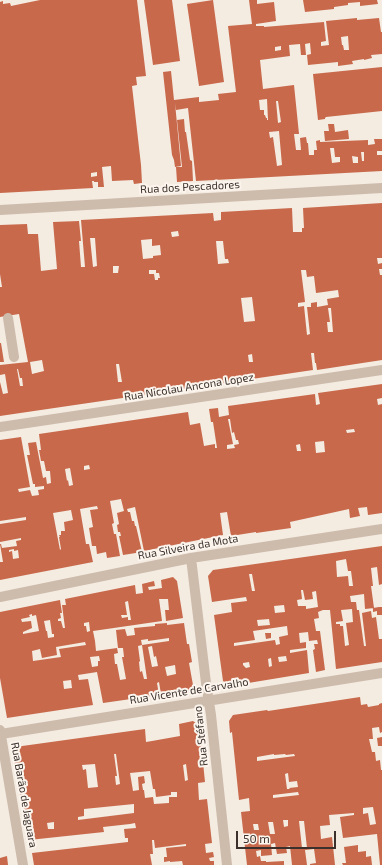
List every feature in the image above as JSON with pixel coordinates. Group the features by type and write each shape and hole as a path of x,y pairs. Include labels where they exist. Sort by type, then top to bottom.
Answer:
{"street":[{"name":"Rua dos Pescadores","path":"0,210 382,188"},
{"path":"8,318 14,357"},
{"path":"0,336 11,335"},
{"name":"Rua Nicolau Ancona Lopez","path":"0,427 382,370"},
{"name":"Rua Silveira da Mota","path":"0,597 191,558 382,529"},
{"name":"Rua Stéfano","path":"191,558 209,700 227,865"},
{"name":"Rua Vicente de Carvalho","path":"0,732 382,673"},
{"name":"Rua Barão de Jaguara","path":"0,732 23,865"}],"building":[{"path":"40,0 137,0 146,76 136,77 137,85 132,86 142,183 134,184 133,180 112,181 111,166 102,167 104,187 98,187 98,182 92,181 93,188 0,193 0,2 3,1 3,4 10,3 11,6","holes":["97,172 97,176 91,177 91,173"]},
{"path":"144,0 172,0 180,61 153,65"},
{"path":"213,0 224,82 199,86 187,4"},
{"path":"249,0 257,0 257,4 274,2 276,21 256,24 256,26 264,27 324,22 326,41 321,42 321,46 329,45 326,21 357,18 357,20 379,18 382,32 382,54 371,55 372,58 352,61 353,64 338,66 338,62 308,65 307,55 311,54 310,43 305,44 306,55 301,55 300,44 289,45 290,56 260,60 263,89 294,85 299,134 294,134 296,150 301,150 300,138 306,137 309,155 314,155 314,150 317,150 316,141 320,140 320,142 368,140 368,145 375,144 374,139 382,139 382,151 377,151 377,155 382,155 382,171 196,181 188,108 176,110 175,103 181,166 175,167 172,155 163,72 171,71 174,100 199,97 199,102 219,100 218,94 236,92 228,26 252,24","holes":["348,36 349,50 344,50 341,37","281,46 281,50 275,51 275,47","267,99 268,120 264,115 264,110 260,110 259,100","276,101 278,101 281,122 278,123","279,131 282,165 277,166 273,137 270,138 269,132","330,148 334,148 335,157 340,157 340,162 332,163","361,152 364,152 364,161 362,161","352,156 358,157 358,163 353,163"]},
{"path":"303,0 377,0 378,4 360,6 360,2 348,3 348,5 334,7 334,9 305,12"},
{"path":"382,67 382,111 326,117 325,119 318,120 313,74"},
{"path":"184,119 190,160 192,161 193,181 177,182 176,167 182,167 177,120"},
{"path":"328,124 334,124 335,132 348,130 349,139 325,141 324,131 329,131"},
{"path":"382,203 382,258 377,258 378,264 382,263 382,269 379,269 380,275 382,275 382,360 317,370 314,353 311,353 313,370 0,416 0,382 3,394 8,393 5,374 0,375 0,365 28,362 19,314 0,317 0,287 2,287 0,274 0,225 27,224 28,234 38,234 41,271 57,269 53,222 79,221 81,267 85,267 81,220 213,213 214,221 221,220 221,212 292,208 293,232 302,232 302,228 304,228 303,208","holes":["178,231 179,236 172,237 171,232","90,238 95,238 97,266 93,267","152,239 152,246 160,245 161,255 143,259 141,240","216,241 223,241 225,259 228,259 229,263 218,264","113,266 119,266 118,273 113,273","149,270 156,270 156,273 159,273 160,278 155,280 154,274 149,274","301,270 306,270 307,277 314,276 316,293 338,290 339,297 327,299 328,305 317,307 317,302 311,303 311,307 307,307 310,334 307,335 304,306 298,307 298,303 305,302","252,297 255,321 244,322 241,298","328,308 331,308 333,332 328,332 327,322 330,322","252,354 253,362 249,362 248,355","42,360 44,371 32,374 30,362","116,364 119,364 122,382 118,382","17,369 20,378 22,378 23,386 20,386"]},
{"path":"1,343 4,362 0,362"},
{"path":"382,384 382,398 377,399 378,405 382,404 382,513 368,515 367,507 358,508 360,516 350,518 349,509 290,522 291,528 231,536 227,512 220,513 223,535 144,551 135,507 127,509 128,512 130,512 132,521 134,521 136,526 142,552 123,555 119,536 121,536 120,532 118,532 117,525 119,524 117,513 124,511 121,499 110,501 114,523 112,524 114,534 116,534 120,556 107,558 106,552 97,554 96,546 92,546 89,528 93,527 90,510 98,509 97,506 80,509 86,544 89,544 93,562 0,580 0,562 3,562 0,544 2,548 17,546 16,541 21,540 21,538 0,542 0,524 26,520 26,517 0,521 0,440 21,437 30,487 18,489 19,492 30,490 32,496 39,495 38,490 44,489 44,486 35,487 35,484 33,484 27,455 30,455 28,443 36,442 43,478 46,477 47,484 51,483 50,471 46,471 44,461 41,461 39,434 188,412 190,425 200,423 204,446 215,444 215,448 217,448 213,422 211,422 209,409 218,408 219,417 229,415 228,406 315,394 316,405 320,404 318,393","holes":["228,419 230,419 232,433 234,432 236,440 238,440 239,444 234,445 235,448 227,449 227,445 233,444","354,429 355,432 347,433 346,430","324,441 325,452 316,453 315,442","300,444 301,451 297,451 296,445","89,465 90,469 84,470 84,466","70,468 73,485 69,486 68,480 67,481 65,469","71,510 73,520 64,522 65,531 61,531 61,535 59,535 60,550 53,513","9,550 18,550 19,558 13,559 12,551 9,552"]},
{"path":"382,546 382,584 379,585 377,567 371,568 373,586 371,586 374,608 365,609 364,594 350,596 351,602 356,602 357,610 359,610 364,646 366,646 362,613 371,611 372,618 376,617 379,639 382,639 382,662 336,669 330,610 323,610 318,612 319,618 314,619 316,631 320,631 325,670 316,672 313,650 315,649 314,644 318,644 317,640 309,641 308,632 299,633 300,643 306,642 306,648 290,650 290,653 307,650 309,673 230,686 223,681 214,615 232,612 231,603 247,601 246,597 212,602 208,576 213,570","holes":["346,559 348,571 351,571 353,586 349,586 348,576 337,577 336,561","249,574 252,574 255,591 252,591","301,590 303,590 305,600 313,599 312,592 316,591 318,607 306,609 306,606 298,606 297,600 302,599","284,605 285,612 275,613 274,606","352,609 353,622 346,623 349,645 345,646 343,626 336,624 336,622 343,621 341,610","269,619 270,625 258,626 257,620","287,626 288,635 279,637 280,644 276,645 275,640 234,646 234,643 255,640 253,631","286,656 287,661 279,662 278,657","271,658 272,666 269,667 268,659","249,662 250,667 246,668 243,663"]},
{"path":"173,577 177,581 183,618 166,621 165,610 169,610 168,599 159,599 162,621 93,631 96,651 117,648 118,653 114,654 115,664 117,664 120,680 126,679 122,657 124,657 123,648 118,648 116,630 125,629 127,636 135,635 134,628 155,626 155,624 167,623 167,625 184,623 187,644 189,644 192,662 189,663 193,685 188,691 161,694 159,682 157,683 159,695 103,703 97,672 78,675 79,680 88,679 93,705 7,718 0,678 0,612 60,600 62,613 60,613 61,618 58,619 58,621 61,621 63,628 65,628 62,605 66,605 65,599 135,585 136,594 143,593 142,584 154,581 155,586 148,587 149,590 162,588 161,580","holes":["128,601 131,620 128,620 128,617 122,618 121,615 127,615 125,602","29,615 36,615 39,631 23,634 23,632 32,628 31,621 22,622 21,619 30,617","50,620 52,634 54,634 54,637 48,638 44,621","89,622 90,631 87,632 86,626 84,626 84,623","169,638 169,641 142,645 141,640 148,639 148,641","85,642 86,645 59,649 61,657 33,661 32,651 40,649 42,658 57,655 56,647","142,645 147,679 144,679 142,671 140,672 138,646","152,646 154,657 156,656 158,666 152,667 148,647","99,656 100,661 98,661 98,666 92,667 90,657","175,665 176,674 167,676 165,667","71,680 72,688 64,689 63,681"]},
{"path":"382,607 382,615 377,615 377,611 373,612 373,608"},
{"path":"265,633 271,633 271,638 266,639"},
{"path":"360,697 361,705 367,704 368,707 382,703 382,732 380,733 379,727 372,728 373,739 369,739 372,752 375,752 376,761 380,760 382,770 382,865 380,865 377,834 343,838 340,817 354,815 354,813 329,815 330,825 320,826 321,839 332,837 335,865 310,865 316,863 314,849 305,850 307,865 292,865 290,846 286,847 287,853 277,854 275,843 271,844 272,855 261,856 261,850 256,851 257,857 260,856 261,861 266,862 284,861 284,865 247,865 241,812 250,811 249,798 239,800 232,732 230,733 229,721 233,715","holes":["274,754 294,754 295,756 257,761 257,757","288,773 289,782 297,781 298,787 287,789 285,774","298,792 299,795 273,798 273,795","373,807 376,824 370,825 368,813 363,814 363,808","283,820 288,820 288,826 284,827","299,821 304,821 307,848 302,848","268,822 273,822 275,834 270,834","253,824 258,824 259,830 254,830"]},
{"path":"193,721 200,726 202,739 200,740 205,782 198,783 199,800 207,799 212,843 205,844 206,853 213,852 214,857 209,858 210,861 214,861 214,865 183,865 182,861 164,862 164,857 167,857 166,848 186,846 186,844 155,848 154,840 152,840 153,854 150,854 152,865 34,865 32,853 128,842 128,838 125,838 124,829 136,828 135,823 103,827 104,832 29,840 12,750 15,747 145,729 146,742 180,736 179,724","holes":["114,754 116,754 120,784 116,785 115,776 117,776","95,764 98,787 88,788 86,769 83,770 82,765","186,764 188,780 185,781 183,765","150,771 156,797 171,795 171,792 177,792 177,797 169,797 169,803 154,804 153,797 145,798 142,784 145,783 144,776 138,777 139,790 133,791 130,773","134,804 134,813 78,820 78,817 84,816 84,809","54,822 54,829 48,829 47,823"]},
{"path":"382,737 382,746 378,746 377,738"},
{"path":"358,845 358,852 366,851 366,857 371,856 372,865 343,865 342,863 346,863 344,847"},
{"path":"7,856 8,865 0,865 0,858"}]}
